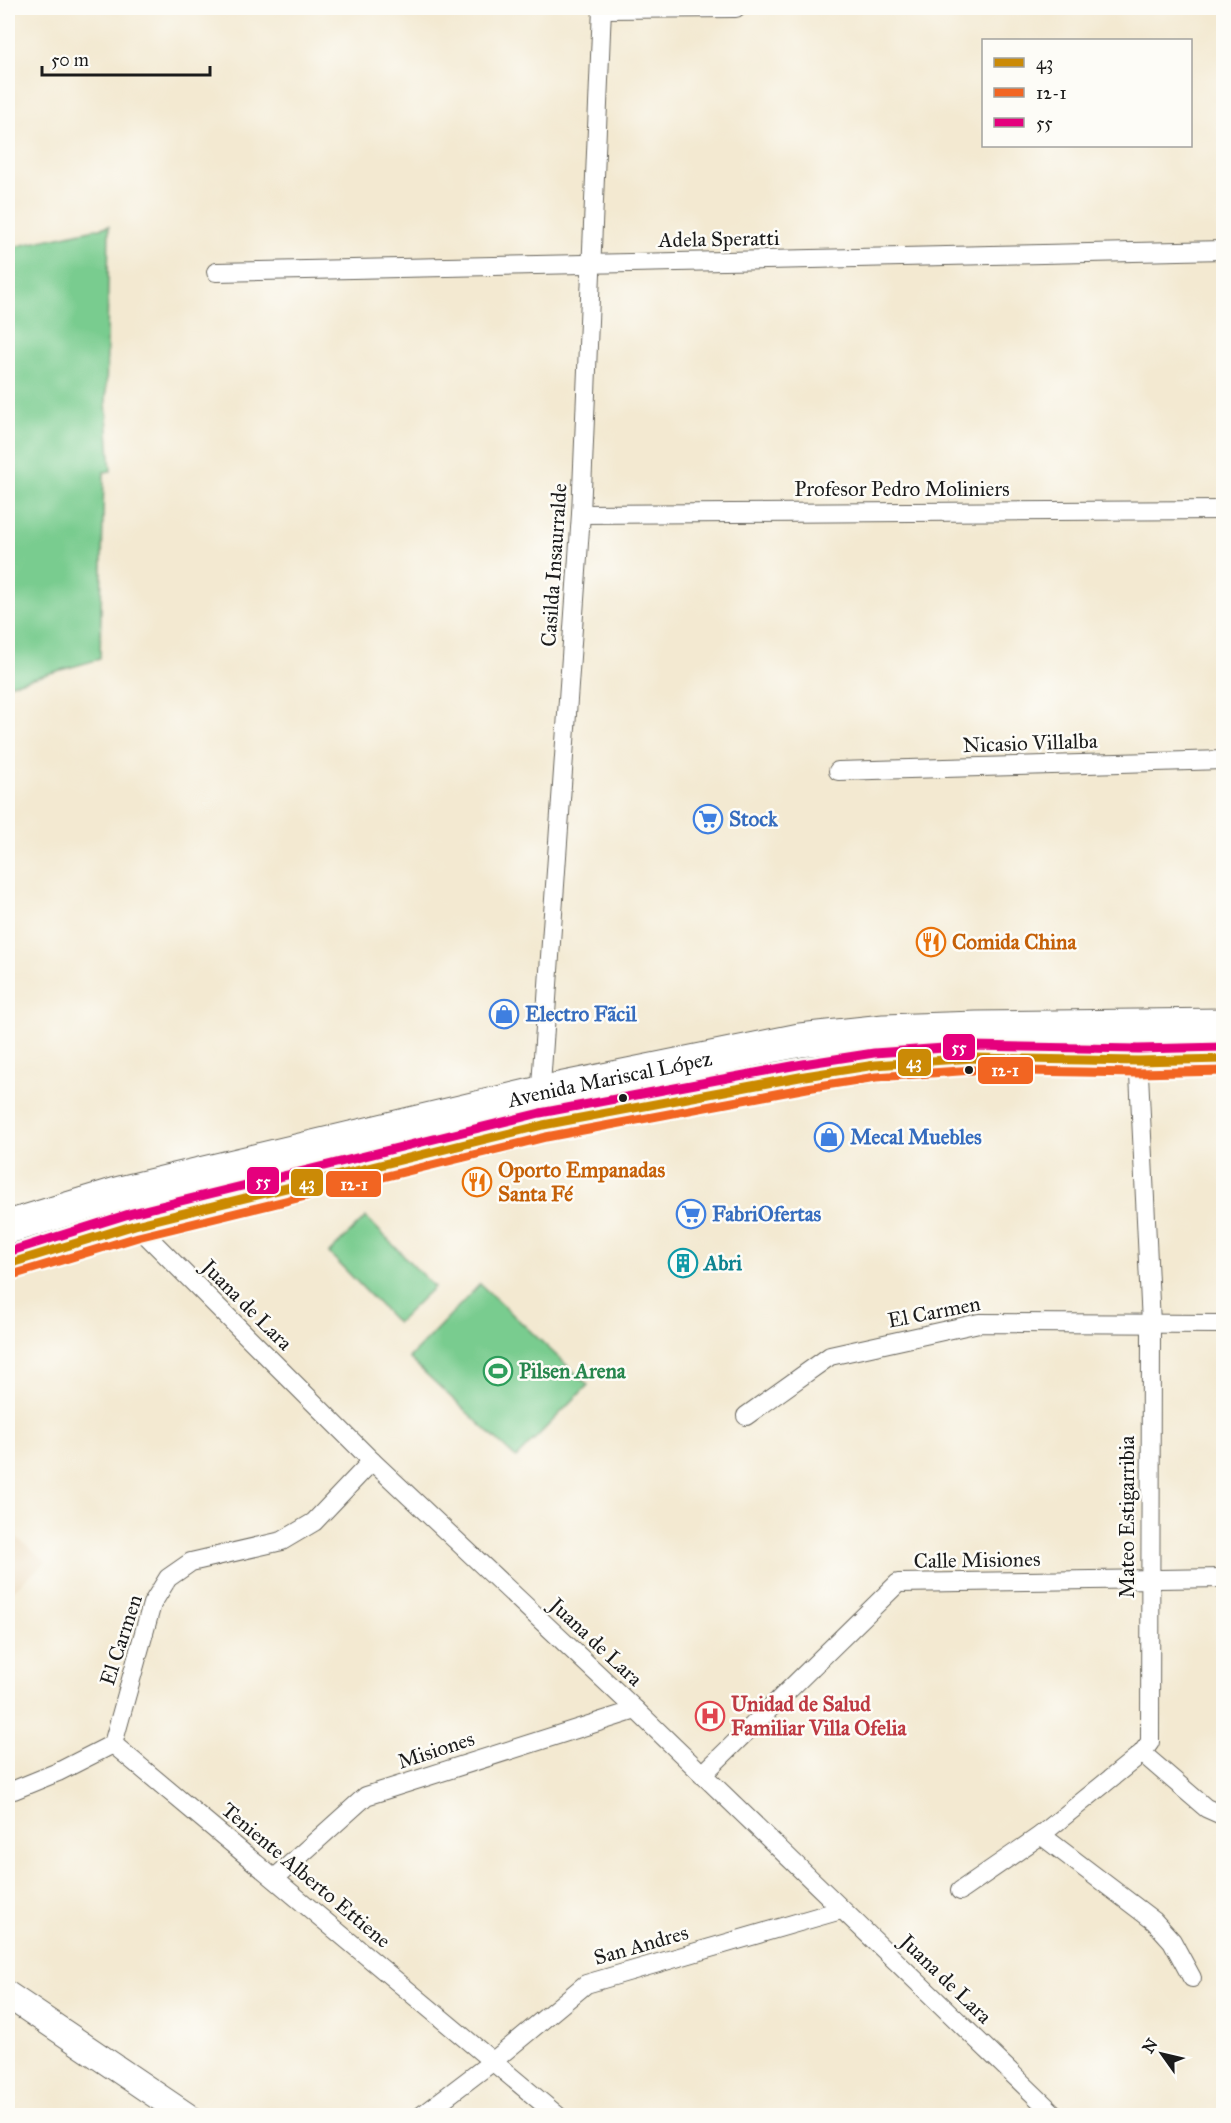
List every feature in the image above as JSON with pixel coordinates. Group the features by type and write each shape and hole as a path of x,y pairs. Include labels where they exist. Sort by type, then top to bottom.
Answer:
{"highway":[{"name":"Avenida Mariscal López","path":"8,1227 111,1195 540,1093 800,1040 884,1031 1224,1025"},
{"name":"Avenida Mariscal López","path":"8,1264 135,1225 543,1125 874,1065 973,1058 1138,1061 1224,1059"},
{"path":"680,1064 685,1099"}],"main road":[{"path":"8,1995 187,2115"}],"street":[{"path":"602,8 736,8"},
{"name":"Casilda Insaurralde","path":"543,1125 540,1093 581,514 602,8"},
{"name":"Adela Speratti","path":"216,272 1224,250"},
{"name":"Profesor Pedro Moliniers","path":"581,514 1224,510"},
{"name":"Nicasio Villalba","path":"838,771 1224,760"},
{"name":"Mateo Estigarribia","path":"1137,1026 1150,1324 1150,1743 1142,1753"},
{"name":"Juana de Lara","path":"111,1195 135,1225 372,1461 636,1710 1051,2114"},
{"name":"El Carmen","path":"746,1416 830,1356 979,1323 1224,1324"},
{"name":"El Carmen","path":"113,1744 152,1604 168,1578 191,1562 282,1541 314,1522 372,1461"},
{"name":"Calle Misiones","path":"702,1775 898,1583 1224,1578"},
{"name":"Misiones","path":"275,1878 366,1796 636,1710"},
{"path":"8,1790 14,1790 58,1772 113,1744"},
{"name":"Teniente Alberto Ettiene","path":"113,1744 558,2115"},
{"path":"960,1891 1041,1835 1142,1753 1206,1808 1224,1816"},
{"path":"1041,1835 1154,1921 1172,1941 1192,1978"},
{"name":"San Andres","path":"421,2115 492,2062 586,1984 841,1910"}],"shaded area":[{"path":"8,1530 46,1562 8,1595"}],"green space":[{"path":"109,226 106,402 111,471 104,472 100,659 8,685 8,248"},
{"path":"366,1217 434,1287 397,1323 329,1253"},
{"name":"Pilsen Arena","path":"480,1284 588,1385 516,1458 409,1358"}],"transit line":[{"name":"55","path":"8,1252 132,1213 540,1113 803,1064 874,1053 972,1046 1138,1049 1224,1047"},
{"name":"43","path":"8,1264 135,1225 543,1125 805,1076 875,1065 973,1058 1138,1061 1224,1059"},
{"name":"12-1","path":"12,1275 138,1237 546,1137 807,1088 876,1077 973,1070 1138,1073 1224,1071"}],"place":[{"name":"Stock","path":"708,819"},
{"name":"Comida China","path":"931,942"},
{"name":"Electro Fãcil","path":"504,1014"},
{"name":"Mecal Muebles","path":"829,1137"},
{"name":"Oporto Empanadas Santa Fé","path":"477,1182"},
{"name":"FabriOfertas","path":"691,1214"},
{"name":"Abri","path":"683,1263"},
{"name":"Pilsen Arena","path":"498,1371"},
{"name":"Unidad de Salud Familiar Villa Ofelia","path":"710,1716"}]}
